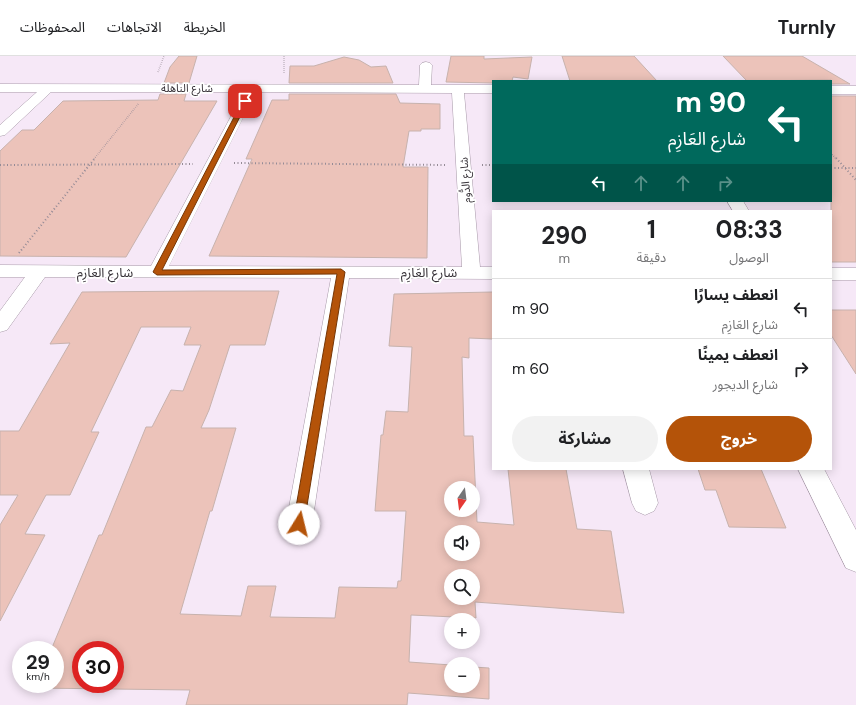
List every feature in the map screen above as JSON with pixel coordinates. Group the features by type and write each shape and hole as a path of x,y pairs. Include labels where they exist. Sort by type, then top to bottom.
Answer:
{"street":[{"path":"425,88 426,65"},
{"name":"شارع الناهلة","path":"0,88 492,88"},
{"path":"0,132 48,88"},
{"path":"157,272 252,88"},
{"name":"شارع الدُّوم","path":"458,88 471,272"},
{"path":"832,90 856,90"},
{"name":"شارع العَازِم","path":"2,271 492,273"},
{"path":"0,325 38,272"},
{"path":"299,524 341,272"},
{"path":"832,274 856,274"},
{"path":"636,470 645,503"},
{"path":"811,470 856,558"}],"path":[{"path":"2,271 90,165 151,88 155,82 164,56"},
{"path":"832,153 856,180"},
{"path":"0,165 212,163 492,165"},
{"path":"832,168 856,168"}],"building":[{"path":"179,56 197,56 189,83 164,83 170,67"},
{"path":"451,56 484,56 484,59 532,57 528,79 513,77 512,80 492,80 492,83 446,82"},
{"path":"562,56 634,56 656,80 570,80"},
{"path":"723,56 802,56 850,84 832,84 832,80 746,80"},
{"path":"344,57 359,60 371,67 386,66 393,83 289,83 290,66 314,66"},
{"path":"160,94 186,94 184,101 217,101 126,257 0,256 0,151 22,130 34,130 63,101 158,100"},
{"path":"289,94 396,94 400,103 440,104 440,129 421,129 421,131 409,131 403,167 428,167 427,258 209,256 252,159 246,159 272,100 289,100"},
{"path":"832,96 856,96 856,262 832,262"},
{"path":"279,291 265,345 230,345 209,410 201,428 236,428 180,614 241,616 248,586 276,586 270,617 335,618 339,587 397,588 398,581 401,581 406,511 375,511 381,435 383,435 386,411 408,412 412,347 389,346 394,294 492,292 492,339 469,338 469,358 462,357 464,436 473,436 475,481 444,481 444,517 477,517 477,522 514,525 508,470 566,470 577,529 611,531 624,613 480,602 480,569 444,569 444,605 475,605 476,613 444,613 444,617 411,615 409,662 444,664 444,693 480,693 480,667 489,668 489,699 408,693 407,705 186,705 190,690 124,689 124,641 72,641 72,688 64,688 64,641 55,641 99,535 102,535 146,427 152,427 171,390 183,391 201,345 184,345 191,327 141,327 91,432 99,432 70,495 46,495 25,534 45,535 0,621 0,525 18,495 0,495 0,431 19,431 70,343 50,344 82,292"},
{"path":"832,310 856,310 856,374 832,337"},
{"path":"698,470 761,470 786,528 729,527 716,490 705,490"}],"route":[{"path":"245,101 157,272 341,272 299,524"}]}
